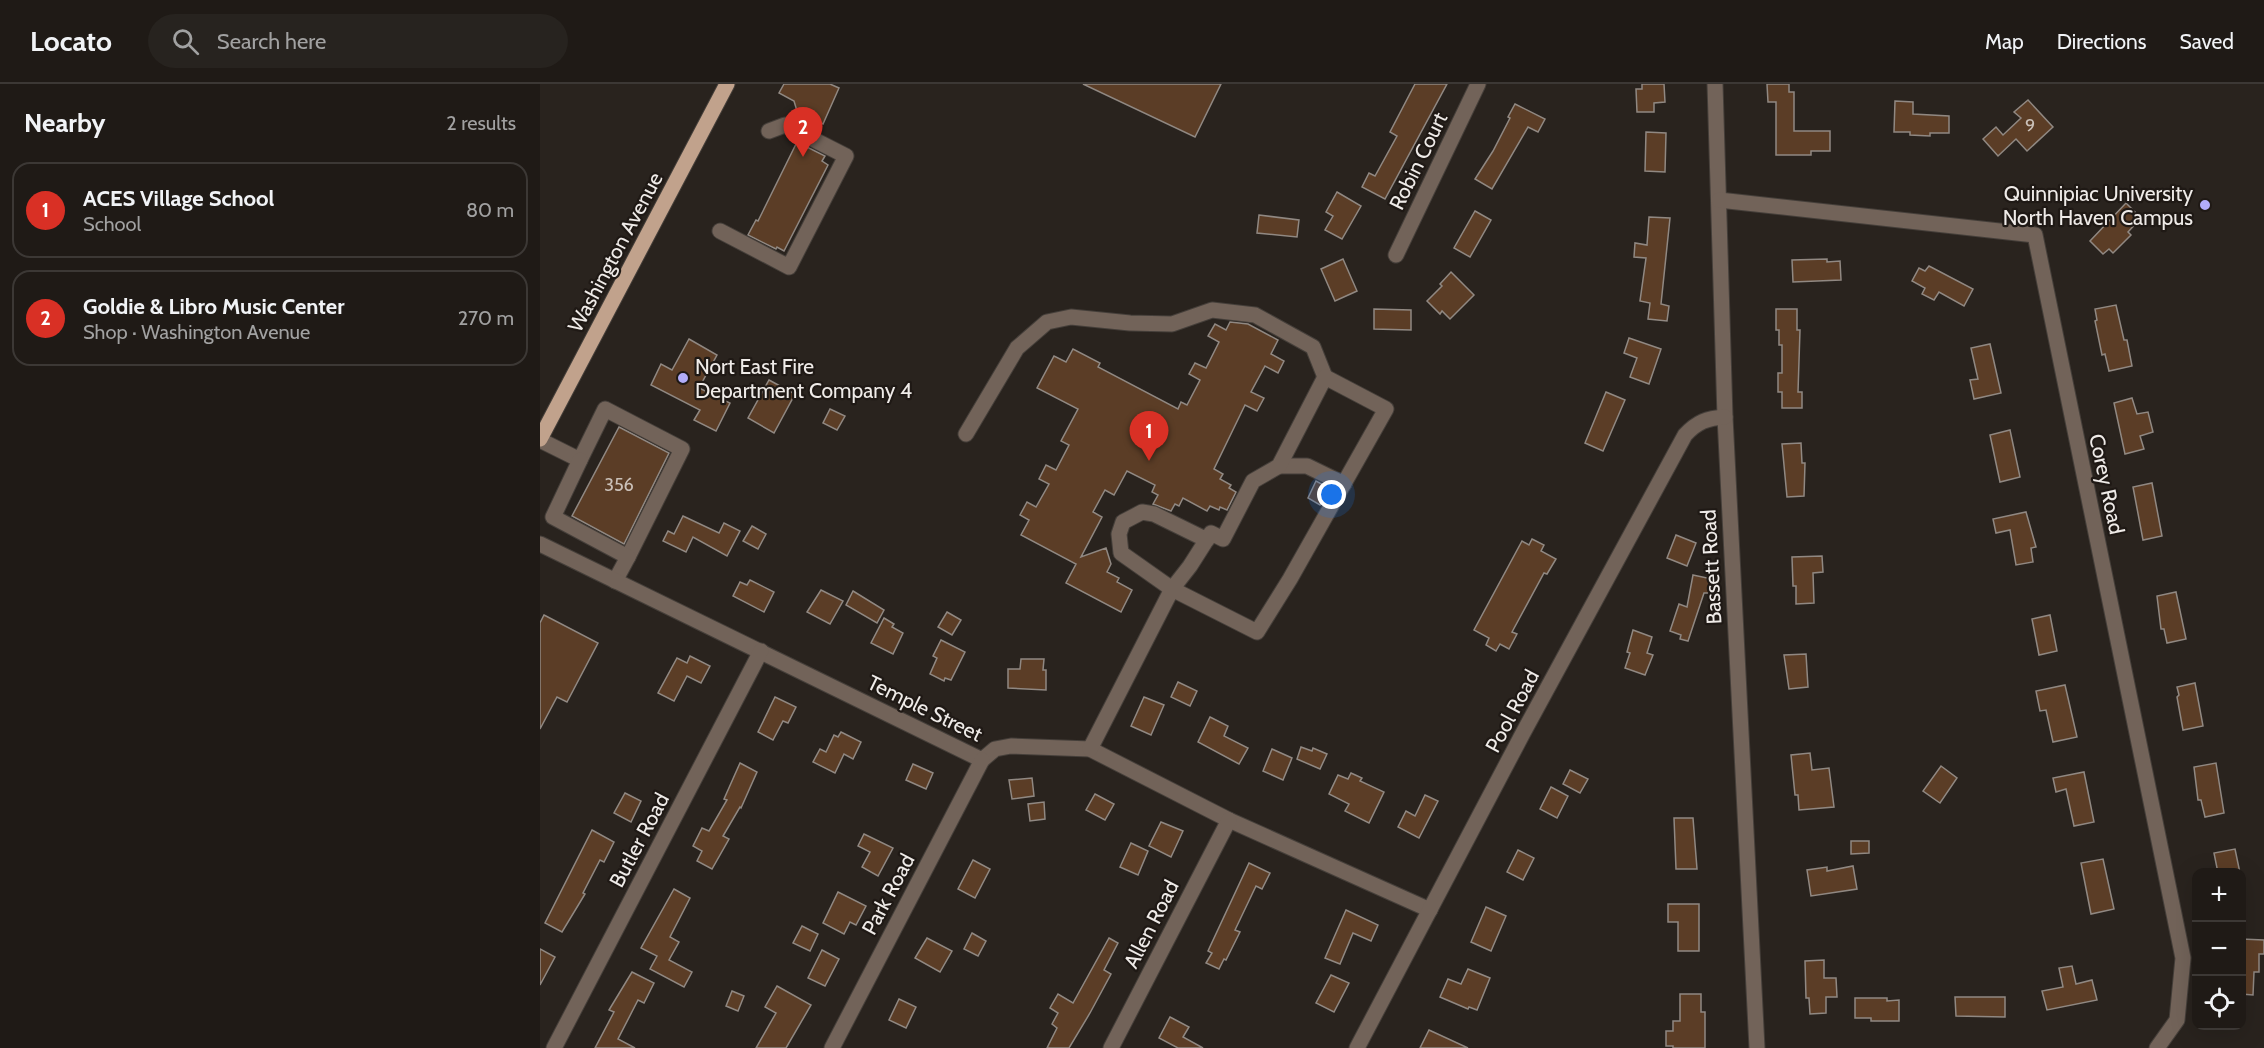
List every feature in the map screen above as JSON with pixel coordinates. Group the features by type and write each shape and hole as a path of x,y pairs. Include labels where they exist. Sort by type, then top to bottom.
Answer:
{"main road":[{"name":"Washington Avenue","path":"540,439 727,84"}],"street":[{"name":"Robin Court","path":"1396,255 1478,84"},
{"name":"Bassett Road","path":"1716,84 1725,417 1757,1048"},
{"path":"720,231 789,267 846,156 785,125 769,131"},
{"name":"Corey Road","path":"1719,200 2035,235 2182,958 2177,1020 2157,1048"},
{"path":"966,434 1017,348 1047,322 1071,317 1130,323 1172,324 1212,310 1255,315 1313,347 1324,376 1386,409 1279,598 1257,632 1172,589 1121,554 1119,534 1123,522 1142,512 1154,514 1207,540"},
{"path":"1278,466 1324,376"},
{"path":"615,580 628,557 682,449 605,409 553,517 628,557"},
{"name":"Pool Road","path":"1358,1048 1685,435 1695,424 1708,418 1725,417"},
{"path":"540,439 580,460"},
{"path":"1090,749 1172,589 1211,533 1223,539 1253,481 1278,466 1307,466 1344,484"},
{"name":"Temple Street","path":"540,544 982,760 995,750 1011,746 1090,749 1229,820 1430,910"},
{"name":"Butler Road","path":"554,1048 761,651"},
{"name":"Park Road","path":"832,1048 982,760"},
{"name":"Allen Road","path":"1111,1048 1229,820"}],"building":[{"path":"784,84 830,84 839,88 823,124 797,111 794,101 779,93"},
{"path":"1083,84 1221,84 1195,137"},
{"path":"1415,84 1447,84 1385,199 1362,187 1369,173 1375,176 1397,136 1390,132"},
{"path":"1642,84 1664,84 1665,102 1654,103 1654,112 1637,112 1636,89 1642,89"},
{"path":"1767,84 1789,84 1789,92 1794,92 1794,131 1830,131 1830,151 1811,151 1811,155 1776,155 1776,102 1768,102"},
{"path":"2028,100 2053,127 2027,151 2016,139 1998,156 1983,139 1996,127 2003,135 2021,118 2014,112"},
{"path":"1895,101 1913,102 1913,114 1949,116 1949,133 1930,133 1930,136 1894,132"},
{"path":"1515,104 1545,119 1538,132 1528,127 1492,189 1475,179 1493,151"},
{"path":"1646,132 1666,133 1665,172 1645,171"},
{"path":"797,142 825,156 822,161 828,165 784,251 748,235 756,220 758,221"},
{"path":"1337,192 1361,206 1342,239 1325,230 1333,216 1326,212"},
{"path":"2126,203 2141,218 2128,232 2131,235 2113,253 2109,249 2103,254 2090,241"},
{"path":"1475,211 1491,220 1470,257 1454,248"},
{"path":"1259,215 1299,220 1297,237 1257,233"},
{"path":"1649,217 1670,218 1661,304 1669,306 1667,321 1648,319 1650,303 1640,301 1646,258 1634,257 1635,243 1647,245"},
{"path":"1343,259 1357,291 1335,301 1321,269"},
{"path":"1827,259 1827,262 1840,261 1841,280 1793,282 1792,260"},
{"path":"1929,266 1973,289 1964,306 1939,292 1934,300 1922,294 1925,288 1912,281 1919,268 1925,271"},
{"path":"1451,272 1474,295 1450,319 1442,311 1440,314 1427,301 1442,286 1440,284"},
{"path":"2116,305 2132,366 2109,371 2105,354 2102,355 2095,321 2097,320 2095,309"},
{"path":"1374,309 1411,310 1411,330 1374,329"},
{"path":"1776,309 1797,309 1797,330 1800,330 1798,392 1802,392 1802,408 1782,408 1782,392 1778,392 1778,373 1782,373 1782,345 1779,345 1779,330 1776,330"},
{"path":"1230,322 1248,324 1278,340 1271,354 1284,361 1278,373 1265,366 1251,392 1264,398 1257,411 1245,405 1214,469 1223,474 1220,479 1231,485 1229,488 1236,492 1227,510 1220,507 1219,510 1210,506 1207,511 1183,498 1179,506 1175,504 1171,511 1153,504 1158,495 1152,492 1155,485 1127,471 1114,495 1105,490 1093,512 1102,517 1081,557 1106,548 1111,564 1107,572 1119,578 1117,582 1132,590 1121,612 1066,583 1076,564 1021,535 1029,520 1020,515 1027,502 1036,507 1049,484 1039,479 1046,465 1056,470 1069,445 1061,441 1078,409 1037,388 1054,356 1066,362 1073,349 1100,363 1098,367 1178,409 1181,402 1187,405 1200,380 1189,374 1195,363 1206,368 1219,342 1208,336 1215,324 1226,330"},
{"path":"1629,338 1661,349 1649,384 1630,377 1637,358 1624,353"},
{"path":"689,339 717,355 699,388 730,403 716,431 694,420 700,410 651,385 661,364 672,370"},
{"path":"1990,344 2001,393 1974,399 1970,380 1978,379 1971,348"},
{"path":"769,380 795,394 774,433 748,418"},
{"path":"1606,392 1625,400 1603,451 1585,443"},
{"path":"2132,398 2137,414 2148,412 2153,432 2140,436 2144,449 2125,454 2114,403"},
{"path":"830,409 845,416 837,430 823,423"},
{"path":"619,427 669,453 624,544 572,516"},
{"path":"2010,430 2020,477 2000,482 1990,435"},
{"path":"1801,443 1802,463 1805,463 1804,496 1787,497 1782,444"},
{"path":"1316,481 1329,488 1320,505 1308,498"},
{"path":"2152,483 2162,536 2143,540 2133,487"},
{"path":"2026,512 2036,547 2031,548 2033,562 2016,565 2010,530 1996,533 1993,519"},
{"path":"683,516 719,533 724,523 740,531 727,556 693,537 686,552 663,541 668,531 674,534"},
{"path":"752,526 766,534 758,549 743,541"},
{"path":"1676,535 1696,543 1687,566 1667,558"},
{"path":"1532,539 1544,545 1541,551 1556,559 1547,574 1544,573 1512,632 1517,634 1509,649 1500,644 1496,651 1486,645 1489,638 1474,630 1522,541 1529,545"},
{"path":"1822,556 1823,572 1813,573 1814,603 1796,604 1792,557"},
{"path":"1693,575 1712,579 1709,593 1704,593 1688,641 1680,639 1681,635 1670,631 1679,604 1687,607"},
{"path":"750,580 774,592 764,612 733,596 740,582 747,585"},
{"path":"821,590 843,601 830,624 807,612"},
{"path":"853,591 884,610 877,623 846,605"},
{"path":"2176,592 2186,639 2167,643 2164,629 2161,629 2157,596"},
{"path":"947,612 961,620 952,635 938,627"},
{"path":"544,615 598,643 567,702 557,697 540,729 540,623"},
{"path":"2050,615 2057,651 2039,655 2032,619"},
{"path":"884,618 894,624 892,627 903,633 893,654 871,643"},
{"path":"1633,630 1652,637 1647,653 1653,655 1645,675 1625,668 1630,653 1627,652"},
{"path":"941,640 965,652 951,680 945,678 944,681 930,674 937,658 933,656"},
{"path":"1806,654 1808,687 1789,689 1784,655"},
{"path":"690,656 710,666 701,683 687,676 674,701 658,693 677,658 687,663"},
{"path":"1021,659 1044,659 1046,690 1008,688 1008,669 1020,669"},
{"path":"1178,682 1197,691 1190,706 1171,697"},
{"path":"2195,683 2203,726 2183,730 2177,687"},
{"path":"2065,685 2077,737 2053,742 2046,710 2040,711 2036,691"},
{"path":"775,697 796,707 788,723 783,721 773,740 758,732"},
{"path":"1144,697 1164,705 1151,735 1131,726"},
{"path":"1210,717 1228,726 1224,736 1248,748 1239,764 1198,742"},
{"path":"841,732 861,742 853,759 844,754 835,773 813,762 820,749 826,752 834,735 838,737"},
{"path":"1301,747 1312,751 1313,748 1327,754 1320,769 1297,759"},
{"path":"1272,749 1292,758 1283,780 1263,771"},
{"path":"1810,753 1812,770 1829,768 1834,807 1799,810 1791,755"},
{"path":"740,763 757,772 741,808 723,836 729,839 712,869 697,861 702,851 693,846 702,828 709,831 727,800 724,799"},
{"path":"2216,763 2224,813 2205,817 2201,800 2198,800 2194,767"},
{"path":"913,764 933,773 926,789 906,780"},
{"path":"1941,766 1957,778 1940,803 1923,791"},
{"path":"1570,770 1588,779 1580,793 1563,784"},
{"path":"2084,772 2094,822 2074,826 2066,789 2056,792 2053,778"},
{"path":"1351,773 1362,778 1360,781 1384,792 1369,823 1345,811 1349,804 1329,794 1338,775 1348,779"},
{"path":"1032,778 1034,796 1012,799 1009,780"},
{"path":"1551,787 1568,796 1557,818 1540,809"},
{"path":"625,793 641,801 631,822 614,813"},
{"path":"1095,794 1114,804 1105,820 1086,810"},
{"path":"1425,795 1438,801 1419,838 1398,827 1406,811 1415,816"},
{"path":"1044,802 1045,819 1030,821 1028,804"},
{"path":"1674,818 1693,818 1697,869 1676,869"},
{"path":"1161,822 1183,831 1171,857 1149,846"},
{"path":"592,830 614,842 604,862 600,860 583,893 585,894 562,932 545,923"},
{"path":"864,834 893,848 878,876 862,867 870,852 858,846"},
{"path":"1851,841 1869,841 1869,853 1851,854"},
{"path":"1131,843 1148,851 1138,875 1120,867"},
{"path":"2235,849 2239,868 2217,868 2214,853"},
{"path":"1518,850 1534,858 1523,880 1507,872"},
{"path":"2103,859 2114,909 2091,914 2081,863"},
{"path":"973,860 990,869 975,898 958,889"},
{"path":"1249,863 1270,873 1262,889 1256,886 1235,930 1240,932 1219,969 1206,963 1212,953 1208,951"},
{"path":"1853,866 1857,889 1811,896 1807,870 1827,867 1827,871"},
{"path":"674,889 690,898 670,937 679,942 669,960 692,972 684,987 650,969 657,956 641,948"},
{"path":"838,892 866,906 856,925 850,922 844,934 823,923"},
{"path":"1668,904 1699,904 1699,951 1678,951 1678,922 1668,922"},
{"path":"1486,907 1506,916 1491,951 1471,942"},
{"path":"1346,910 1378,925 1371,941 1353,933 1340,964 1325,958"},
{"path":"802,926 818,934 810,951 793,943"},
{"path":"972,933 986,941 978,956 964,949"},
{"path":"927,938 952,951 940,972 915,958"},
{"path":"1109,938 1118,943 1104,970 1111,974 1090,1013 1069,1048 1047,1048 1057,1028 1052,1024 1058,1013 1050,1008 1058,994 1073,1003"},
{"path":"2246,939 2264,940 2264,954 2259,954 2259,972 2254,972 2253,995 2246,994"},
{"path":"540,949 555,957 540,985"},
{"path":"822,950 839,959 825,986 808,978"},
{"path":"1824,960 1824,978 1836,978 1837,997 1826,997 1826,1013 1810,1014 1809,998 1806,998 1805,961"},
{"path":"2072,966 2076,984 2092,980 2097,1000 2047,1010 2042,991 2063,987 2059,968"},
{"path":"1468,969 1490,978 1477,1010 1469,1007 1468,1009 1440,997 1448,979 1461,984"},
{"path":"632,972 654,983 644,1003 638,1000 618,1039 635,1048 595,1048 614,1012 609,1010"},
{"path":"1331,975 1349,983 1334,1012 1316,1003"},
{"path":"777,986 811,1005 786,1048 756,1048 776,1013 765,1007"},
{"path":"732,991 744,996 738,1011 726,1006"},
{"path":"1680,994 1701,994 1701,1012 1705,1012 1705,1048 1666,1046 1666,1031 1673,1031 1673,1021 1680,1021"},
{"path":"1955,997 2005,997 2005,1017 1956,1016"},
{"path":"1855,998 1899,1000 1899,1021 1871,1021 1871,1018 1855,1018"},
{"path":"899,999 916,1007 906,1028 889,1020"},
{"path":"1170,1017 1189,1027 1183,1037 1203,1048 1178,1048 1159,1038"},
{"path":"1429,1030 1468,1048 1420,1048"}],"place":[{"name":"Goldie & Libro Music Center","path":"803,157"},
{"name":"Quinnipiac University North Haven Campus","path":"2205,205"},
{"name":"Nort East Fire Department Company 4","path":"683,378"},
{"name":"ACES Village School","path":"1149,461"}]}
